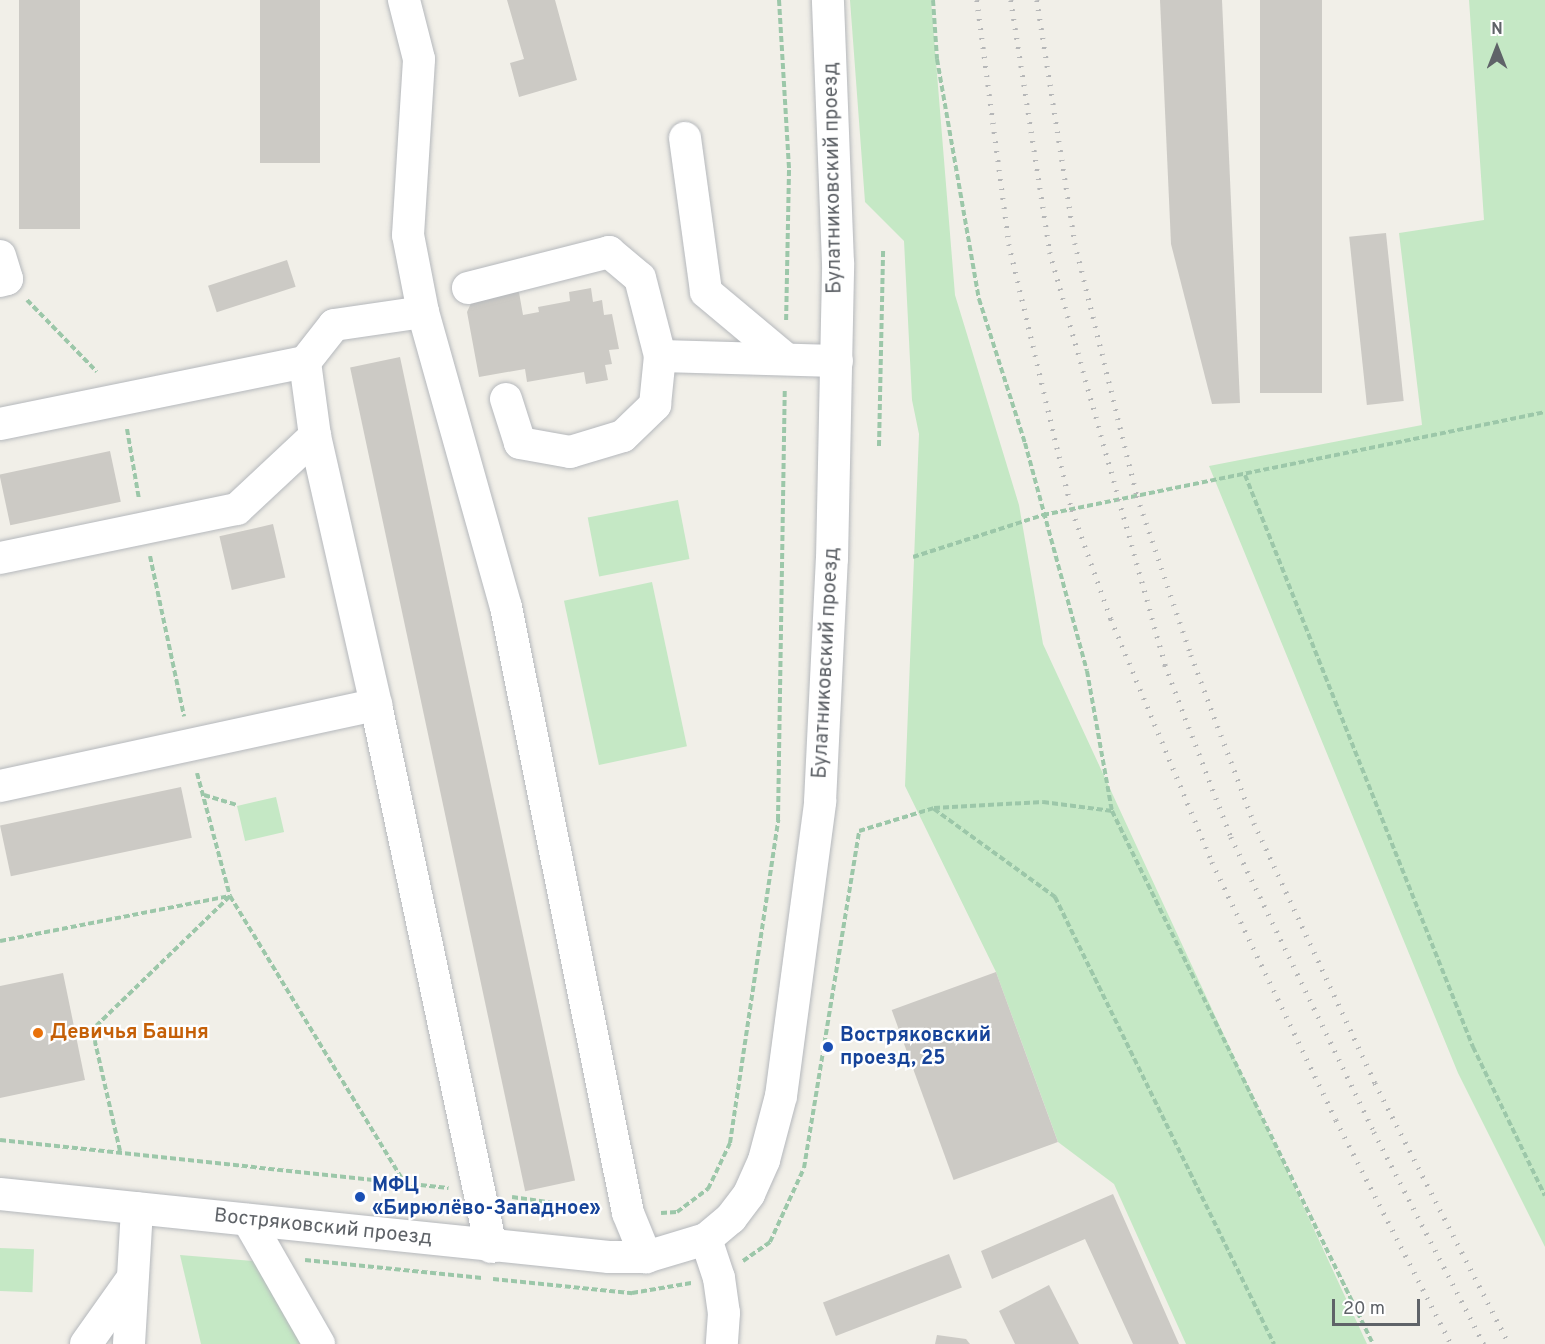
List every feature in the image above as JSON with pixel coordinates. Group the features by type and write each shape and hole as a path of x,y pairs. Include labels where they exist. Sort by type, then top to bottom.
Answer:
{"street":[{"path":"404,0 419,59 408,236 423,312 506,607 628,1213 646,1257"},
{"name":"Булатниковский проезд","path":"646,1257 706,1239 731,1218 761,1170 781,1096 799,978 821,790 837,361 837,189 828,0"},
{"path":"685,138 706,292 786,359"},
{"path":"468,288 609,252 640,278 660,356 655,405 622,436 570,452 520,443 506,399"},
{"path":"0,424 305,362 334,325 423,312"},
{"path":"660,356 837,361"},
{"path":"305,362 315,436 376,705 491,1247"},
{"path":"0,558 237,509 315,436"},
{"path":"0,786 376,705"},
{"name":"Востряковский проезд","path":"0,1194 491,1247 646,1257"},
{"path":"129,1344 137,1208"},
{"path":"248,1220 319,1344"},
{"path":"706,1239 719,1278 724,1312 722,1344"},
{"path":"86,1344 132,1279"}],"path":[{"path":"0,1140 403,1182 628,1213 677,1212 708,1189 730,1143 778,820 789,170 779,0"},
{"path":"933,0 937,59 979,299 1087,671 1112,811 1373,1344"},
{"path":"879,446 883,251"},
{"path":"2,272 121,398 144,528 190,746 230,896 403,1182"},
{"path":"913,557 1043,515 1545,412"},
{"path":"1245,475 1473,1047 1545,1196"},
{"path":"203,795 237,805"},
{"path":"719,1278 770,1242 804,1168 859,831 934,808 1043,802 1112,811"},
{"path":"934,808 1055,897 1274,1344"},
{"path":"0,941 230,896"},
{"path":"120,1151 95,1042 96,1026 230,896"}],"green space":[{"path":"850,0 931,0 955,295 1019,505 1043,644 1367,1344 1186,1344 1114,1184 1058,1142 996,972 905,786 919,434 912,400 904,241 865,202"},
{"path":"1469,0 1545,0 1545,1247 1458,1073 1209,466 1422,425 1399,233 1484,220"},
{"path":"678,500 689,559 599,576 588,518"},
{"path":"652,582 687,746 599,765 564,601"},
{"path":"276,797 284,832 245,841 237,806"},
{"path":"0,1248 34,1249 32,1292 0,1291"},
{"path":"180,1255 265,1262 308,1344 201,1344"}],"building":[{"path":"19,0 80,0 80,229 19,229"},
{"path":"260,0 320,0 320,163 260,163"},
{"path":"507,0 555,0 577,80 519,97 510,63 524,59"},
{"path":"1160,0 1222,0 1240,403 1212,404 1171,244"},
{"path":"1260,0 1322,0 1322,393 1260,393"},
{"path":"1386,233 1404,401 1367,405 1349,237"},
{"path":"287,260 296,287 217,312 208,286"},
{"path":"517,281 523,315 539,312 538,307 570,301 569,292 591,288 593,302 602,300 604,315 612,314 619,349 609,350 612,364 605,365 608,380 586,384 584,372 527,382 525,369 479,377 467,312 472,301"},
{"path":"400,357 575,1181 525,1191 350,368"},
{"path":"110,451 121,502 10,525 0,474"},
{"path":"273,524 285,578 232,590 219,536"},
{"path":"181,787 192,838 11,876 0,825"},
{"path":"996,972 1058,1142 954,1180 892,1010"},
{"name":"Девичья Башня","path":"63,973 85,1080 0,1098 0,986"},
{"path":"1113,1194 1179,1344 1133,1344 1085,1239 992,1279 981,1251"},
{"path":"949,1254 962,1288 836,1336 823,1302"},
{"path":"1049,1285 1079,1344 1015,1344 999,1311"},
{"path":"937,1335 966,1339 970,1344 935,1344"}],"railway":[{"path":"977,0 1009,244 1072,510 1111,619 1212,862 1336,1120 1451,1344"},
{"path":"1011,0 1050,252 1165,665 1231,837 1374,1132 1484,1344"},
{"path":"1037,0 1075,243 1137,496 1191,655 1254,823 1375,1083 1509,1344"}],"place":[{"name":"Девичья Башня","path":"38,1033"},
{"name":"Востряковский проезд, 25","path":"828,1047"},
{"name":"МФЦ «Бирюлёво-Западное»","path":"360,1197"}]}
